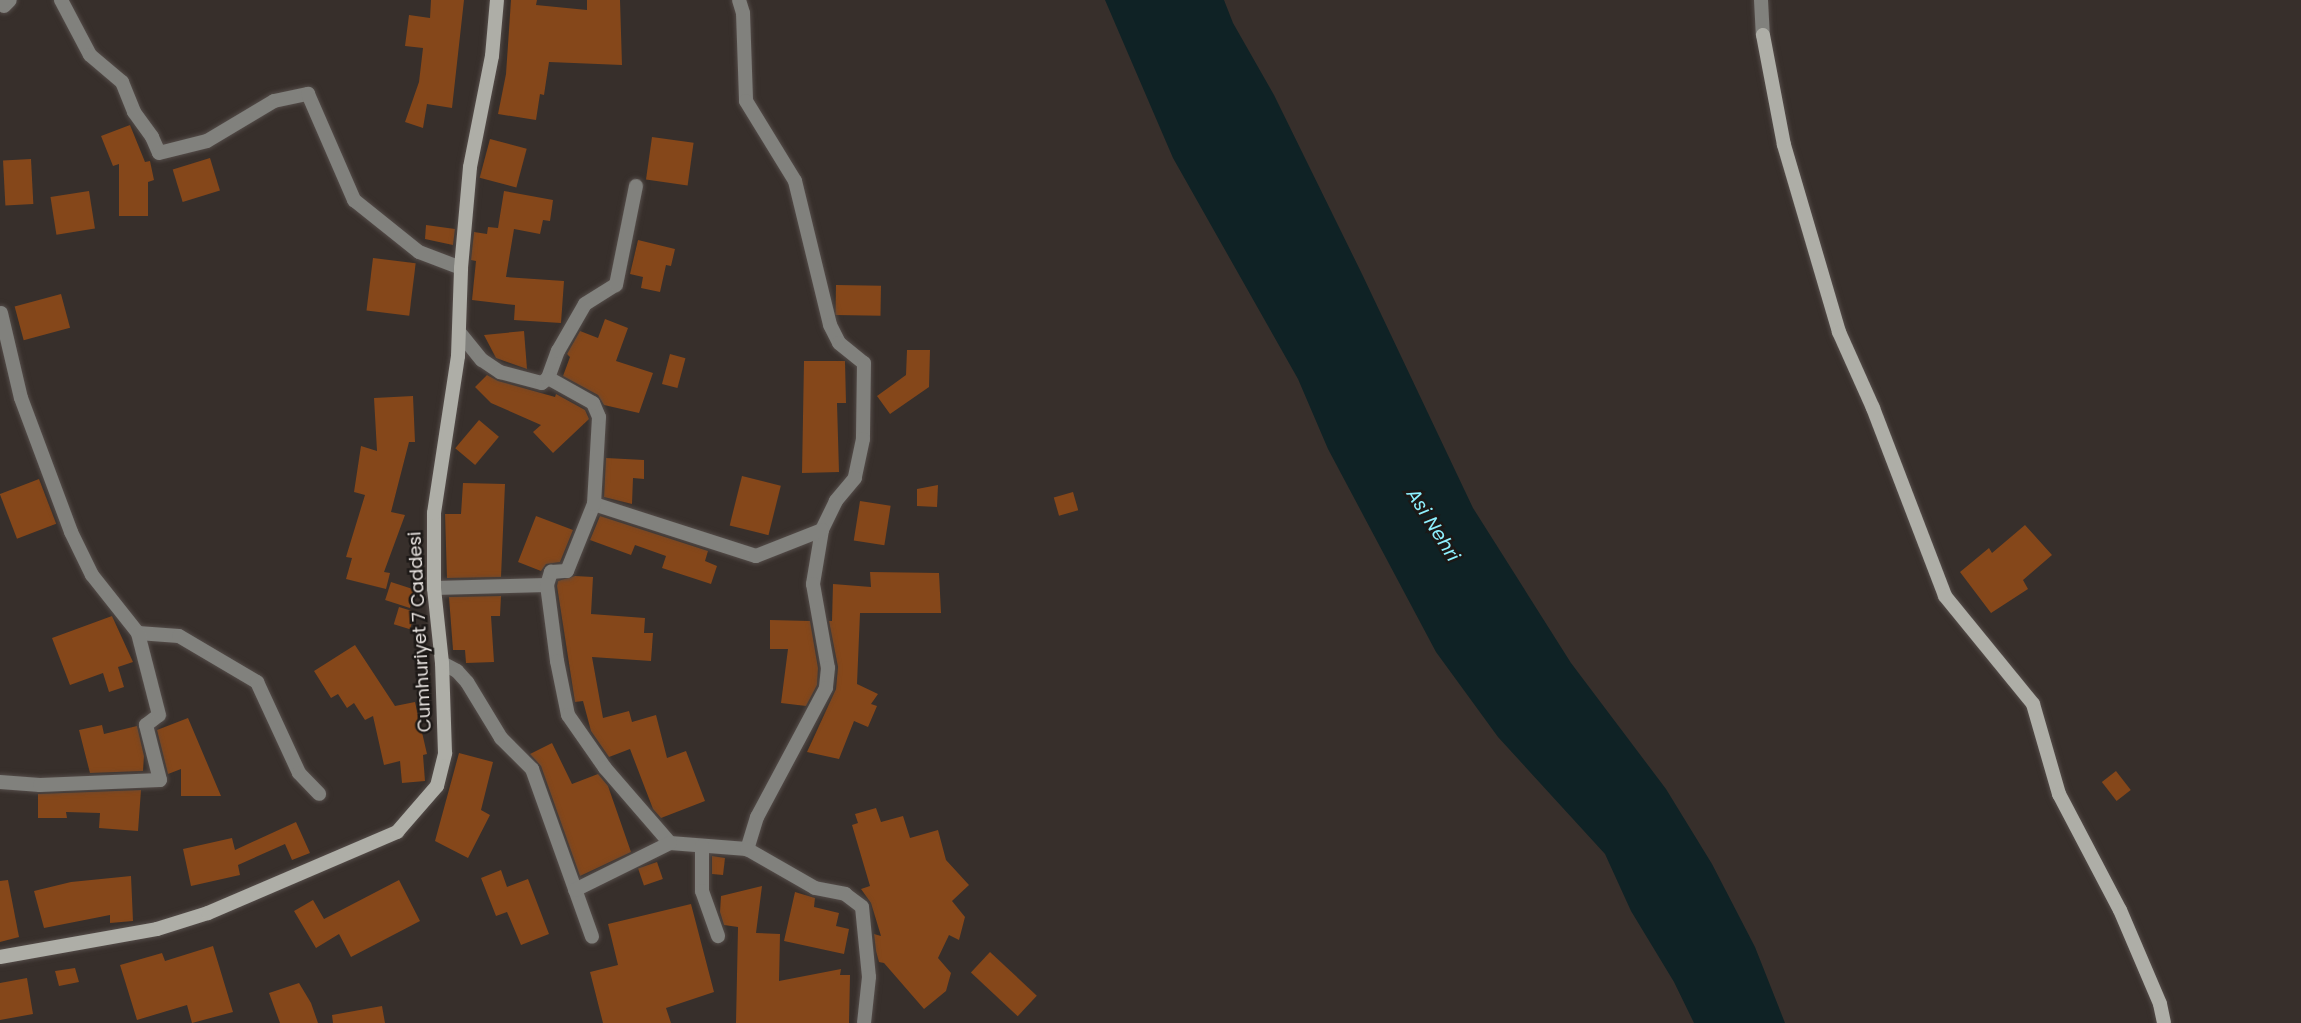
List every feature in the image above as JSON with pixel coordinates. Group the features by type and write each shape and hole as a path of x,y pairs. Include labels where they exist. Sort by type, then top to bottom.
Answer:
{"main road":[{"name":"Cumhuriyet 7 Caddesi","path":"0,957 106,939 182,921 279,886 397,832 421,807 443,773 445,753 442,663 434,587 434,513 453,401 470,167 492,56 497,0"},
{"path":"1763,35 1784,145 1839,332 1873,408 1945,596 2033,704 2059,794 2120,911 2160,1004 2164,1023"}],"street":[{"path":"61,0 90,55 122,82 134,112 152,137 159,153 207,142 274,101 308,94 354,200 419,252 461,268"},
{"path":"739,0 743,13 746,100 795,181 830,325 839,343 864,363 863,439 855,478 836,501 822,530 813,584 828,668 826,688 757,817 747,849"},
{"path":"1761,0 1763,35"},
{"path":"459,332 482,360 500,372 542,383 548,378 558,351 585,304 616,285 636,186"},
{"path":"0,782 40,785 160,780 146,725 159,715 138,633 92,575 71,531 21,398 1,313"},
{"path":"548,378 593,403 598,416 594,504 567,571 551,572 547,585 557,661 568,715 605,768 670,843"},
{"path":"594,504 756,556 822,530"},
{"path":"434,587 547,585"},
{"path":"138,633 179,636 257,682 299,773 319,794"},
{"path":"442,663 457,671 467,682 501,738 531,769 592,937"},
{"path":"575,890 670,843 747,849 815,888 845,894 862,907 869,977 864,1023"},
{"path":"702,846 702,891 718,936"}],"water":[{"name":"Asi Nehri","path":"1105,0 1224,0 1233,23 1274,95 1362,274 1473,508 1571,663 1666,789 1712,864 1755,947 1785,1023 1694,1023 1674,982 1631,911 1605,854 1498,737 1436,652 1328,449 1298,379 1173,158"}],"building":[{"path":"431,0 464,0 452,108 427,104 423,128 405,122 419,82 423,48 405,46 409,15 430,18"},
{"path":"511,0 537,0 536,5 587,10 587,0 620,0 622,65 549,62 544,95 540,94 536,120 498,114 506,74"},
{"path":"130,125 145,162 150,161 154,180 148,182 148,216 119,216 119,164 113,166 101,136"},
{"path":"652,137 694,143 688,185 646,180"},
{"path":"490,139 527,149 516,187 480,178"},
{"path":"210,158 220,191 183,202 173,169"},
{"path":"31,159 33,204 5,205 3,160"},
{"path":"89,191 95,229 56,235 50,197"},
{"path":"504,191 553,200 550,221 543,220 540,234 514,229 506,277 564,281 561,323 514,320 515,305 472,300 476,261 471,260 474,232 487,234 488,227 498,228"},
{"path":"426,225 455,229 453,245 425,239"},
{"path":"638,240 675,249 671,266 666,265 660,292 641,288 643,277 630,274"},
{"path":"373,258 416,263 409,316 367,311"},
{"path":"836,285 881,286 880,316 835,315"},
{"path":"61,294 70,328 24,340 15,306"},
{"path":"605,319 628,328 616,361 653,373 639,413 604,405 598,395 563,376 570,357 567,354 580,331 598,338"},
{"path":"524,331 527,369 496,358 484,335"},
{"path":"907,350 930,350 929,387 890,414 877,396 906,375"},
{"path":"670,354 685,358 677,388 662,384"},
{"path":"804,361 845,361 846,403 837,403 839,472 802,473"},
{"path":"487,375 498,381 555,397 556,394 585,410 589,419 553,453 533,432 541,425 491,403 475,387"},
{"path":"413,396 415,442 409,442 391,512 405,515 384,572 390,573 386,589 346,579 352,558 346,557 365,495 354,492 361,446 377,451 374,398"},
{"path":"479,420 499,437 475,465 455,448"},
{"path":"606,458 644,460 644,479 633,478 632,504 604,497"},
{"path":"742,476 781,486 768,535 730,525"},
{"path":"39,479 56,524 17,539 0,494"},
{"path":"463,483 505,484 501,577 447,578 445,514 461,514"},
{"path":"938,485 937,507 917,506 917,489"},
{"path":"1073,492 1078,510 1059,516 1054,498"},
{"path":"860,501 891,506 884,545 854,541"},
{"path":"536,516 573,530 560,562 546,564 541,571 518,562"},
{"path":"600,516 708,551 705,561 717,566 711,584 662,568 666,556 635,545 631,555 590,540"},
{"path":"2025,525 2052,555 2023,580 2028,589 1991,613 1960,572 1989,548 1992,553"},
{"path":"870,572 939,573 941,613 860,613 857,684 878,694 871,704 877,706 868,727 854,721 839,759 807,752 836,689 838,667 829,621 832,621 833,584 871,587"},
{"path":"575,576 593,577 591,614 645,618 644,633 653,633 651,661 592,657 603,718 629,711 632,722 656,715 667,758 686,751 705,801 661,818 653,809 630,749 609,757 591,731 583,701 575,702 557,586 558,581"},
{"path":"391,582 416,590 410,608 385,600"},
{"path":"501,596 500,616 491,616 494,662 466,663 465,650 453,650 449,597"},
{"path":"399,607 415,612 410,629 394,624"},
{"path":"112,616 133,662 118,667 124,687 109,692 103,673 70,685 52,638"},
{"path":"770,620 810,621 818,668 817,685 806,706 781,703 788,649 770,649"},
{"path":"355,645 395,706 415,702 427,754 423,755 425,781 402,783 400,761 384,765 373,716 365,720 354,703 347,708 338,694 331,698 314,671"},
{"path":"188,718 221,796 181,796 181,769 168,774 157,730"},
{"path":"102,725 104,734 137,726 144,756 143,771 90,773 79,730"},
{"path":"552,743 572,784 598,774 608,786 631,852 580,876 541,766 530,754"},
{"path":"459,753 493,762 481,810 490,815 468,858 435,841"},
{"path":"2116,771 2131,790 2117,801 2102,782"},
{"path":"141,790 138,831 99,828 100,813 66,812 67,818 38,818 38,794"},
{"path":"876,808 881,822 903,816 910,838 938,830 946,860 969,885 952,901 965,917 959,940 949,935 938,958 951,973 946,991 924,1009 884,963 879,962 874,934 881,936 871,903 861,889 870,886 852,825 858,823 855,814"},
{"path":"296,822 310,853 292,860 285,844 238,865 240,875 191,886 183,849 232,838 235,850"},
{"path":"712,856 725,858 723,875 712,874"},
{"path":"657,862 663,879 644,886 638,869"},
{"path":"501,870 507,887 528,879 549,934 521,945 507,912 496,916 481,878"},
{"path":"131,876 133,921 110,923 110,915 44,928 34,891 71,882"},
{"path":"8,880 19,937 0,942 0,881"},
{"path":"399,880 420,921 351,957 339,934 316,948 294,911 313,900 324,919"},
{"path":"762,886 756,933 780,934 779,981 841,969 840,975 850,975 849,1023 736,1023 738,927 724,925 720,912 721,896"},
{"path":"795,892 815,898 814,907 839,913 836,926 849,929 844,954 784,941"},
{"path":"691,904 714,992 666,1008 671,1023 603,1023 590,972 618,965 608,924"},
{"path":"213,946 233,1012 192,1023 187,1005 137,1020 120,965 162,953 165,961"},
{"path":"990,952 1037,996 1018,1016 971,972"},
{"path":"75,968 79,982 59,986 55,971"},
{"path":"27,978 33,1014 0,1020 0,983"},
{"path":"299,983 311,1003 318,1023 280,1023 269,993"},
{"path":"382,1006 385,1023 333,1023 332,1015"}]}
